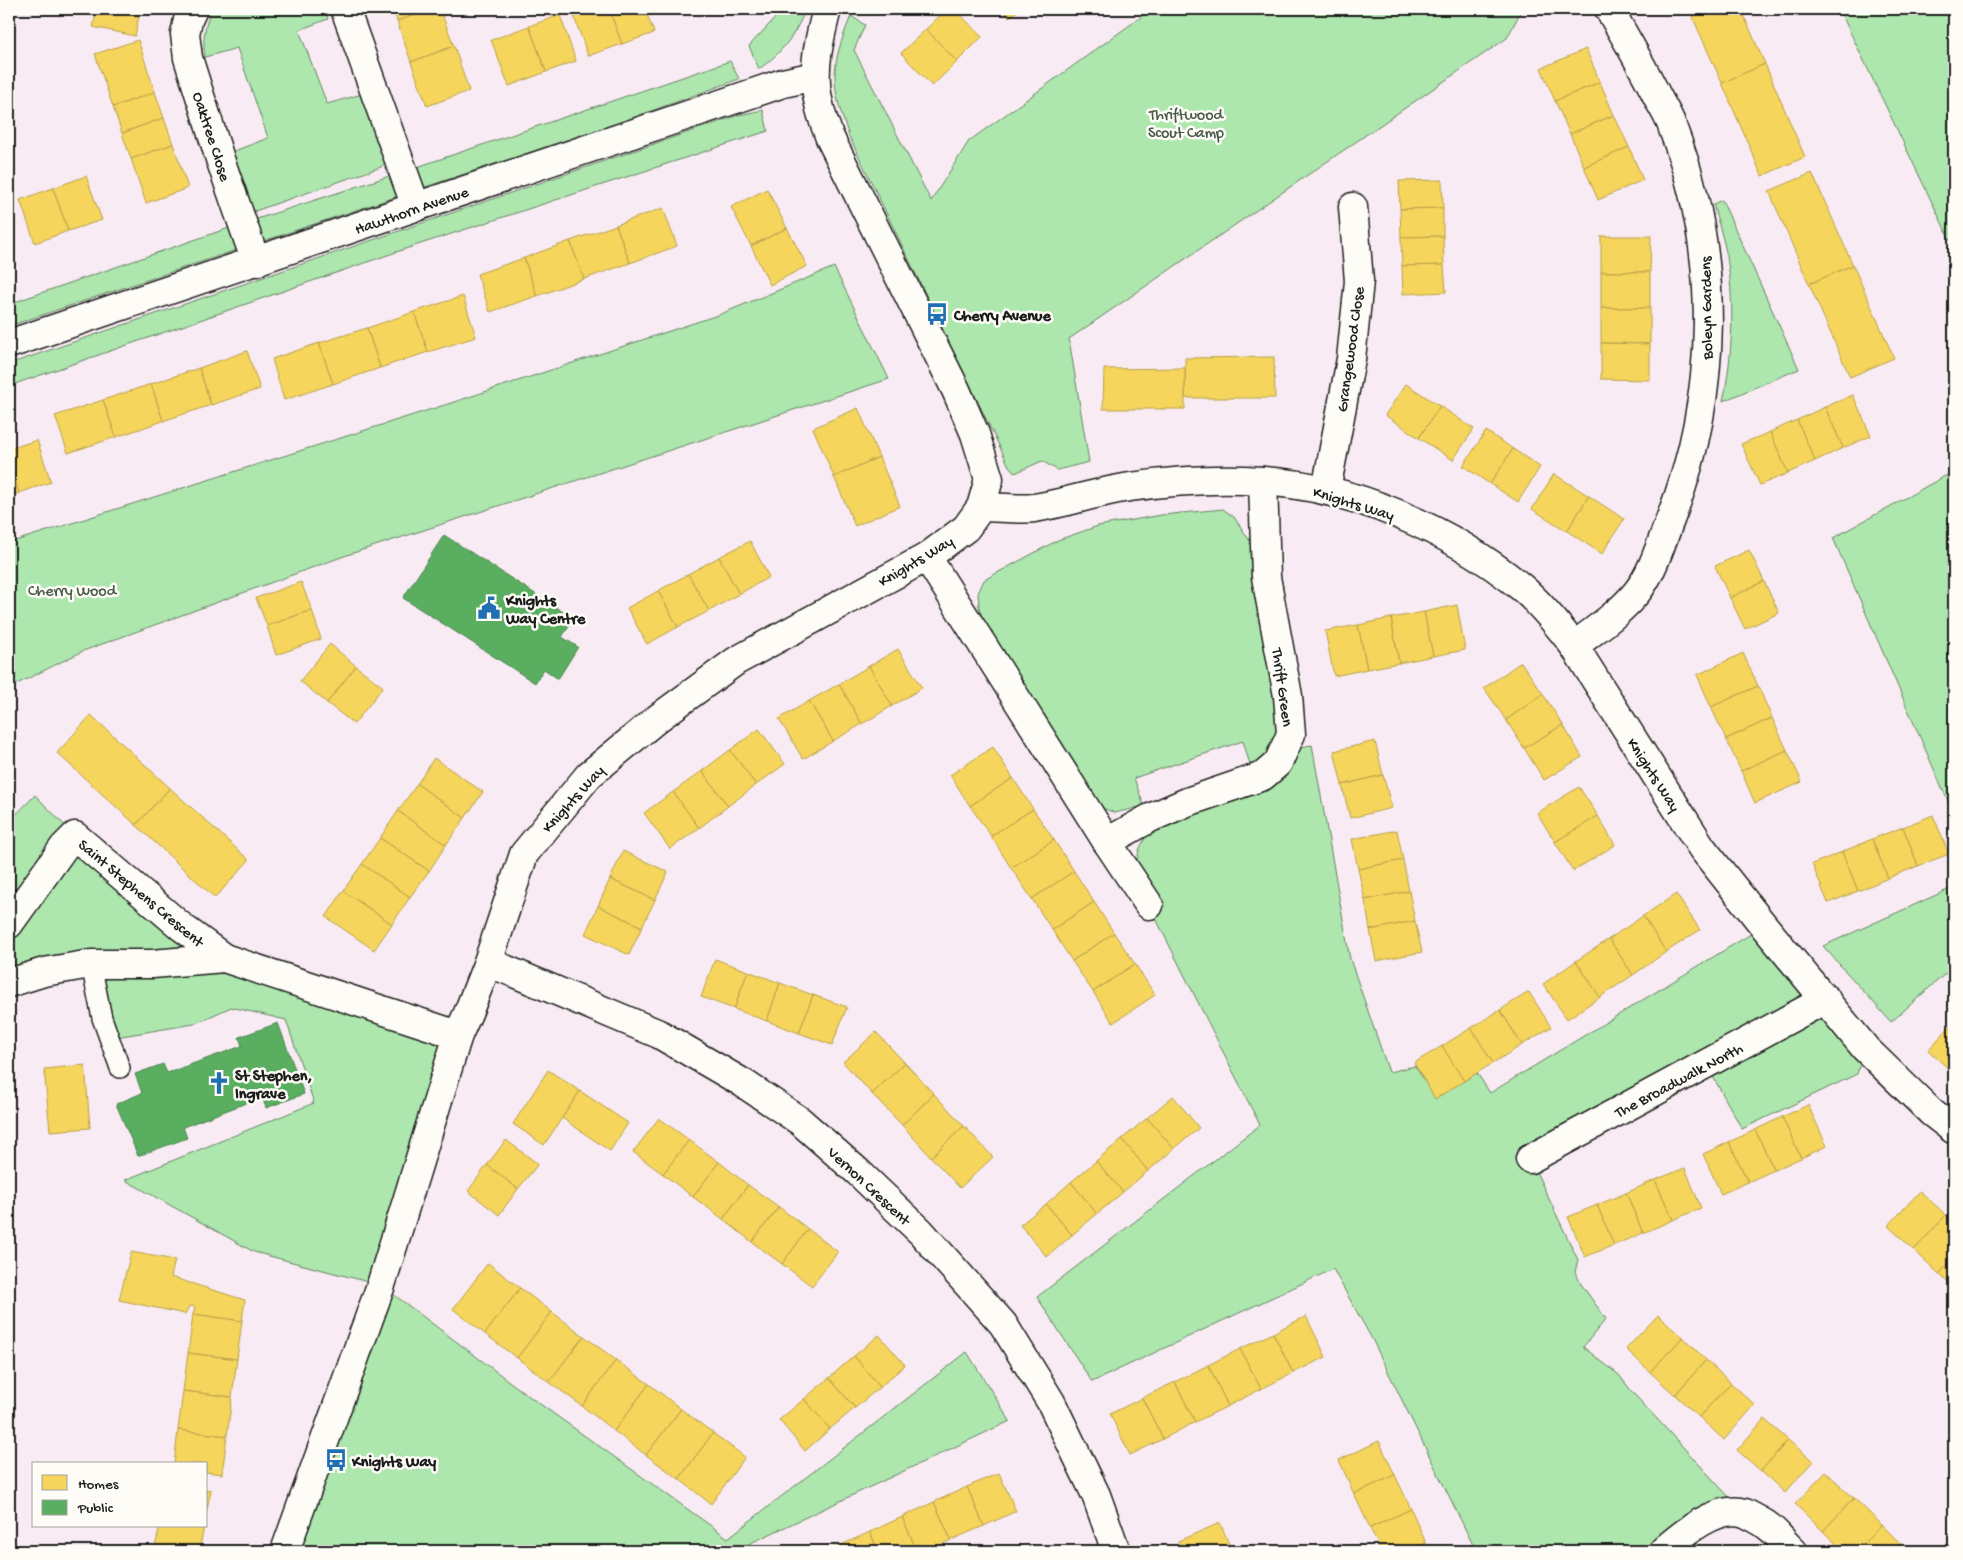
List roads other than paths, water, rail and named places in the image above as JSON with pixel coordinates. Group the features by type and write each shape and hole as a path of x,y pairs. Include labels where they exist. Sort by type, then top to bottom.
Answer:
{"street":[{"name":"Oaktree Close","path":"193,9 185,34 188,58 220,159 256,262"},
{"path":"345,9 416,207"},
{"path":"827,9 818,41 815,76 819,104 830,138 952,382 975,434 989,479 981,507"},
{"name":"Boleyn Gardens","path":"1574,646 1609,619 1638,591 1654,562 1681,491 1692,452 1706,369 1709,331 1704,245 1691,184 1673,127 1640,60 1609,9"},
{"name":"Hawthorn Avenue","path":"9,344 256,262 783,82 815,76"},
{"name":"Grangewood Close","path":"1326,490 1351,359 1359,282 1353,207"},
{"name":"Knights Way","path":"285,1551 381,1285 458,1035 488,962 524,854 589,774 658,718 736,661 927,556 966,528 981,507 1032,508 1128,487 1196,480 1263,481 1326,490 1384,509 1436,532 1484,560 1522,588 1552,619 1574,646 1702,848 1791,959 1865,1048 1932,1113 1954,1130"},
{"name":"Thrift Green","path":"1107,842 1150,818 1187,802 1263,776 1278,763 1291,734 1288,696 1266,577 1263,543 1263,481"},
{"path":"927,556 1107,842 1149,904"},
{"name":"Saint Stephens Crescent","path":"9,924 64,847 76,836 183,928 224,958 458,1035"},
{"name":"Saint Stephens Crescent","path":"9,983 44,972 91,964 152,964 224,958"},
{"name":"Vernon Crescent","path":"488,962 658,1034 676,1044 743,1083 800,1121 858,1172 921,1232 1003,1324 1051,1402 1096,1495 1116,1551"},
{"name":"The Broadwalk North","path":"1530,1159 1826,1000"},
{"path":"1663,1551 1698,1524 1722,1513 1743,1512 1766,1525 1793,1551"}],"lane":[{"path":"91,964 102,1018 120,1068"}],"place":[{"name":"Cherry Avenue","path":"937,314"},
{"name":"Knights Way Centre","path":"489,608"},
{"name":"St Stephen, Ingrave","path":"219,1083"},
{"name":"Knights Way","path":"336,1460"}],"park label":[{"name":"Thriftwood Scout Camp","path":"1186,122"},
{"name":"Cherry Wood","path":"72,589"}]}
